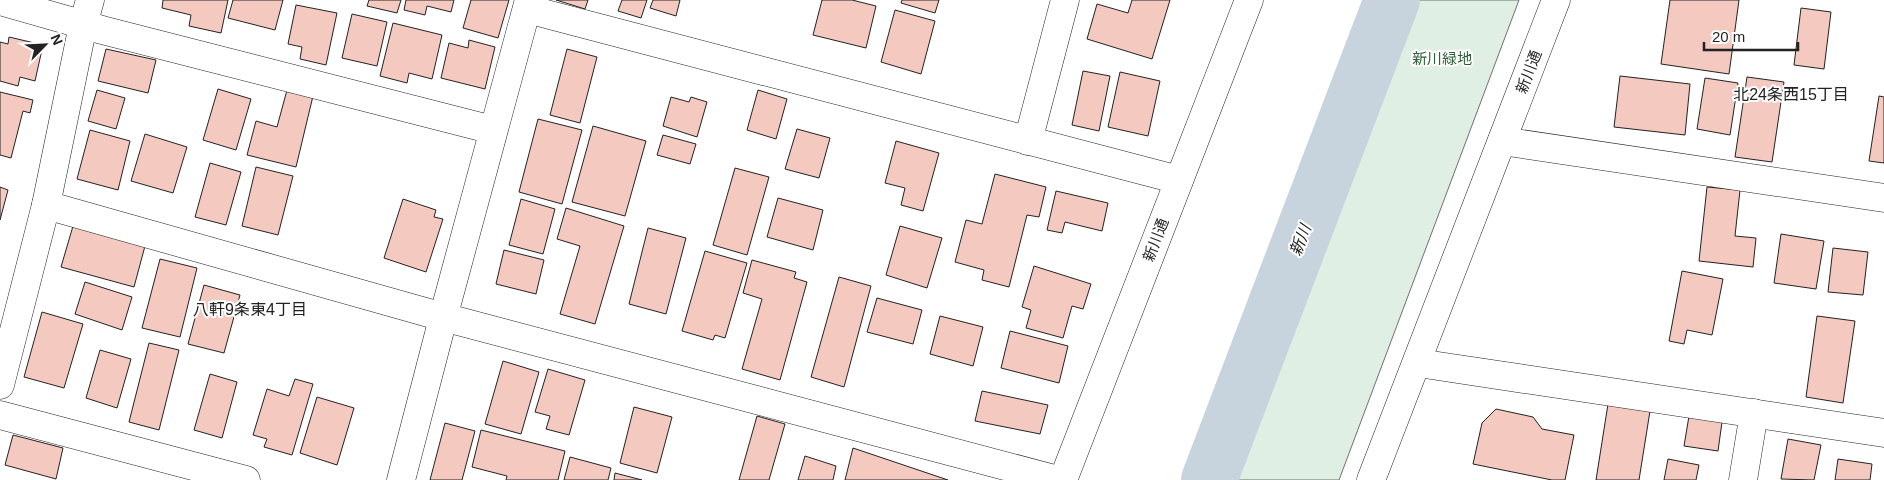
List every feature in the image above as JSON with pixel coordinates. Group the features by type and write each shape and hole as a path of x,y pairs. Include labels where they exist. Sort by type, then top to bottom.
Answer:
{"street":[{"path":"1028,140 1064,0"},
{"name":"新川通","path":"1063,480 1248,0"},
{"name":"新川通","path":"1371,480 1418,363 1556,0"},
{"path":"0,1 86,12 493,130"},
{"path":"401,480 443,316 528,4 1179,180"},
{"path":"0,385 46,205 86,12"},
{"path":"1502,141 1884,198"},
{"path":"46,205 443,316 1058,480"},
{"path":"1418,363 1884,433"},
{"path":"1743,480 1754,413"},
{"path":"0,415 246,480"}],"green space":[{"name":"新川緑地","path":"1409,0 1519,0 1339,480 1232,480"}],"building":[{"path":"163,0 228,0 221,33 189,26 191,15 162,8"},
{"path":"233,0 283,0 275,30 228,18"},
{"path":"369,0 401,0 397,13 367,6"},
{"path":"406,0 454,0 451,12 427,6 425,15 404,10"},
{"path":"471,0 509,0 498,38 463,28"},
{"path":"556,0 588,0 585,9"},
{"path":"622,0 647,0 641,18 618,11"},
{"path":"653,0 680,0 676,16 650,8"},
{"path":"822,0 852,0 876,6 866,48 813,35"},
{"path":"902,0 939,0 935,13 901,3"},
{"path":"1132,0 1170,0 1152,59 1087,39 1097,4 1128,13"},
{"path":"1670,0 1739,0 1729,74 1661,64"},
{"path":"296,5 337,13 326,65 300,59 302,47 288,44"},
{"path":"1801,8 1831,12 1824,69 1794,65"},
{"path":"895,10 935,21 921,74 881,62"},
{"path":"352,14 387,22 377,66 342,58"},
{"path":"393,23 442,35 432,79 409,73 407,83 380,76"},
{"path":"9,37 43,45 35,81 20,77 18,86 0,81 0,42 8,44"},
{"path":"469,40 495,47 485,89 441,78 449,43 468,48"},
{"path":"106,49 156,60 148,93 98,81"},
{"path":"567,49 597,57 580,123 550,115"},
{"path":"1083,71 1110,76 1099,131 1072,125"},
{"path":"1120,72 1160,81 1148,136 1108,127"},
{"path":"1620,76 1690,84 1685,135 1614,127"},
{"path":"1747,77 1784,82 1772,162 1735,157"},
{"path":"1705,78 1738,83 1730,135 1697,129"},
{"path":"218,89 251,99 236,150 203,140"},
{"path":"97,90 125,98 116,129 88,121"},
{"path":"287,90 313,96 296,167 247,155 256,121 277,127"},
{"path":"758,90 787,99 776,139 747,130"},
{"path":"0,92 33,100 30,113 23,111 11,158 0,155"},
{"path":"1879,96 1884,97 1884,163 1869,161"},
{"path":"671,97 689,102 691,97 707,102 697,137 663,126"},
{"path":"538,119 582,130 562,204 519,192"},
{"path":"593,126 646,141 625,216 572,202"},
{"path":"797,129 830,138 819,178 785,169"},
{"path":"90,130 130,141 118,190 77,179"},
{"path":"145,134 187,147 173,193 131,181"},
{"path":"663,135 696,144 690,164 657,155"},
{"path":"896,141 939,153 923,211 901,205 905,188 885,183"},
{"path":"210,163 241,172 226,225 195,217"},
{"path":"256,167 293,176 278,235 242,226"},
{"path":"735,168 769,177 747,255 713,245"},
{"path":"995,174 1046,187 1039,217 1027,215 1009,287 982,280 984,270 955,262 966,220 982,224"},
{"path":"0,187 8,190 0,220"},
{"path":"1707,187 1740,190 1735,236 1756,238 1753,267 1699,261"},
{"path":"1056,191 1108,203 1102,231 1065,222 1062,233 1047,230"},
{"path":"778,198 823,210 813,250 767,237"},
{"path":"403,199 436,210 434,217 443,219 426,272 384,258"},
{"path":"521,199 555,209 543,254 509,245"},
{"path":"566,208 624,226 595,324 560,314 580,246 557,239"},
{"path":"73,226 145,246 134,287 61,267"},
{"path":"900,226 942,238 927,288 886,275"},
{"path":"648,228 686,238 666,314 629,304"},
{"path":"1781,234 1824,241 1816,289 1774,283"},
{"path":"1833,248 1868,252 1863,295 1828,292"},
{"path":"504,250 544,260 536,294 496,284"},
{"path":"705,251 747,263 725,338 715,335 713,340 682,331"},
{"path":"160,259 197,268 180,337 142,328"},
{"path":"752,260 796,272 794,278 807,282 780,380 742,369 762,299 743,293"},
{"path":"1034,266 1091,284 1083,309 1072,306 1063,338 1026,328 1031,310 1022,307"},
{"path":"1682,271 1723,279 1712,335 1687,330 1684,344 1669,341"},
{"path":"839,277 871,286 844,387 811,377"},
{"path":"85,282 132,297 122,330 75,314"},
{"path":"204,285 240,295 224,353 188,344"},
{"path":"877,298 922,310 913,344 867,332"},
{"path":"42,312 83,324 64,388 24,377"},
{"path":"940,316 983,327 973,366 930,354"},
{"path":"1817,316 1855,321 1843,403 1806,397"},
{"path":"1010,331 1068,346 1059,383 1001,368"},
{"path":"149,343 179,350 159,430 129,422"},
{"path":"100,350 131,359 117,408 86,398"},
{"path":"503,361 539,372 521,434 485,424"},
{"path":"548,369 585,380 569,435 546,429 550,416 535,412"},
{"path":"210,374 237,382 222,438 194,430"},
{"path":"295,379 313,384 292,455 264,447 267,439 253,435 267,389 289,396"},
{"path":"982,391 1048,405 1040,434 975,421"},
{"path":"317,397 354,408 337,465 300,453"},
{"path":"1608,404 1650,411 1639,480 1596,480"},
{"path":"634,407 672,417 657,473 620,463"},
{"path":"1496,409 1533,417 1542,429 1574,435 1565,480 1552,480 1473,464 1482,423"},
{"path":"757,416 785,424 769,480 739,480"},
{"path":"1689,416 1722,422 1718,451 1684,446"},
{"path":"445,423 475,431 462,480 430,480"},
{"path":"481,430 565,451 558,480 506,480 507,476 472,467"},
{"path":"13,435 63,448 56,479 5,465"},
{"path":"1788,439 1821,445 1814,480 1781,479"},
{"path":"853,448 948,480 845,480"},
{"path":"805,456 836,466 833,480 798,480"},
{"path":"570,457 611,468 608,480 564,480"},
{"path":"1668,459 1699,465 1696,480 1664,480"},
{"path":"1838,459 1872,464 1870,480 1835,480"},
{"path":"615,473 642,480 614,480"}],"waterway":[{"name":"新川","path":"1209,480 1392,0"}],"district":[{"name":"北24条西15丁目","path":"1791,94"},
{"name":"八軒9条東4丁目","path":"250,309"}]}
